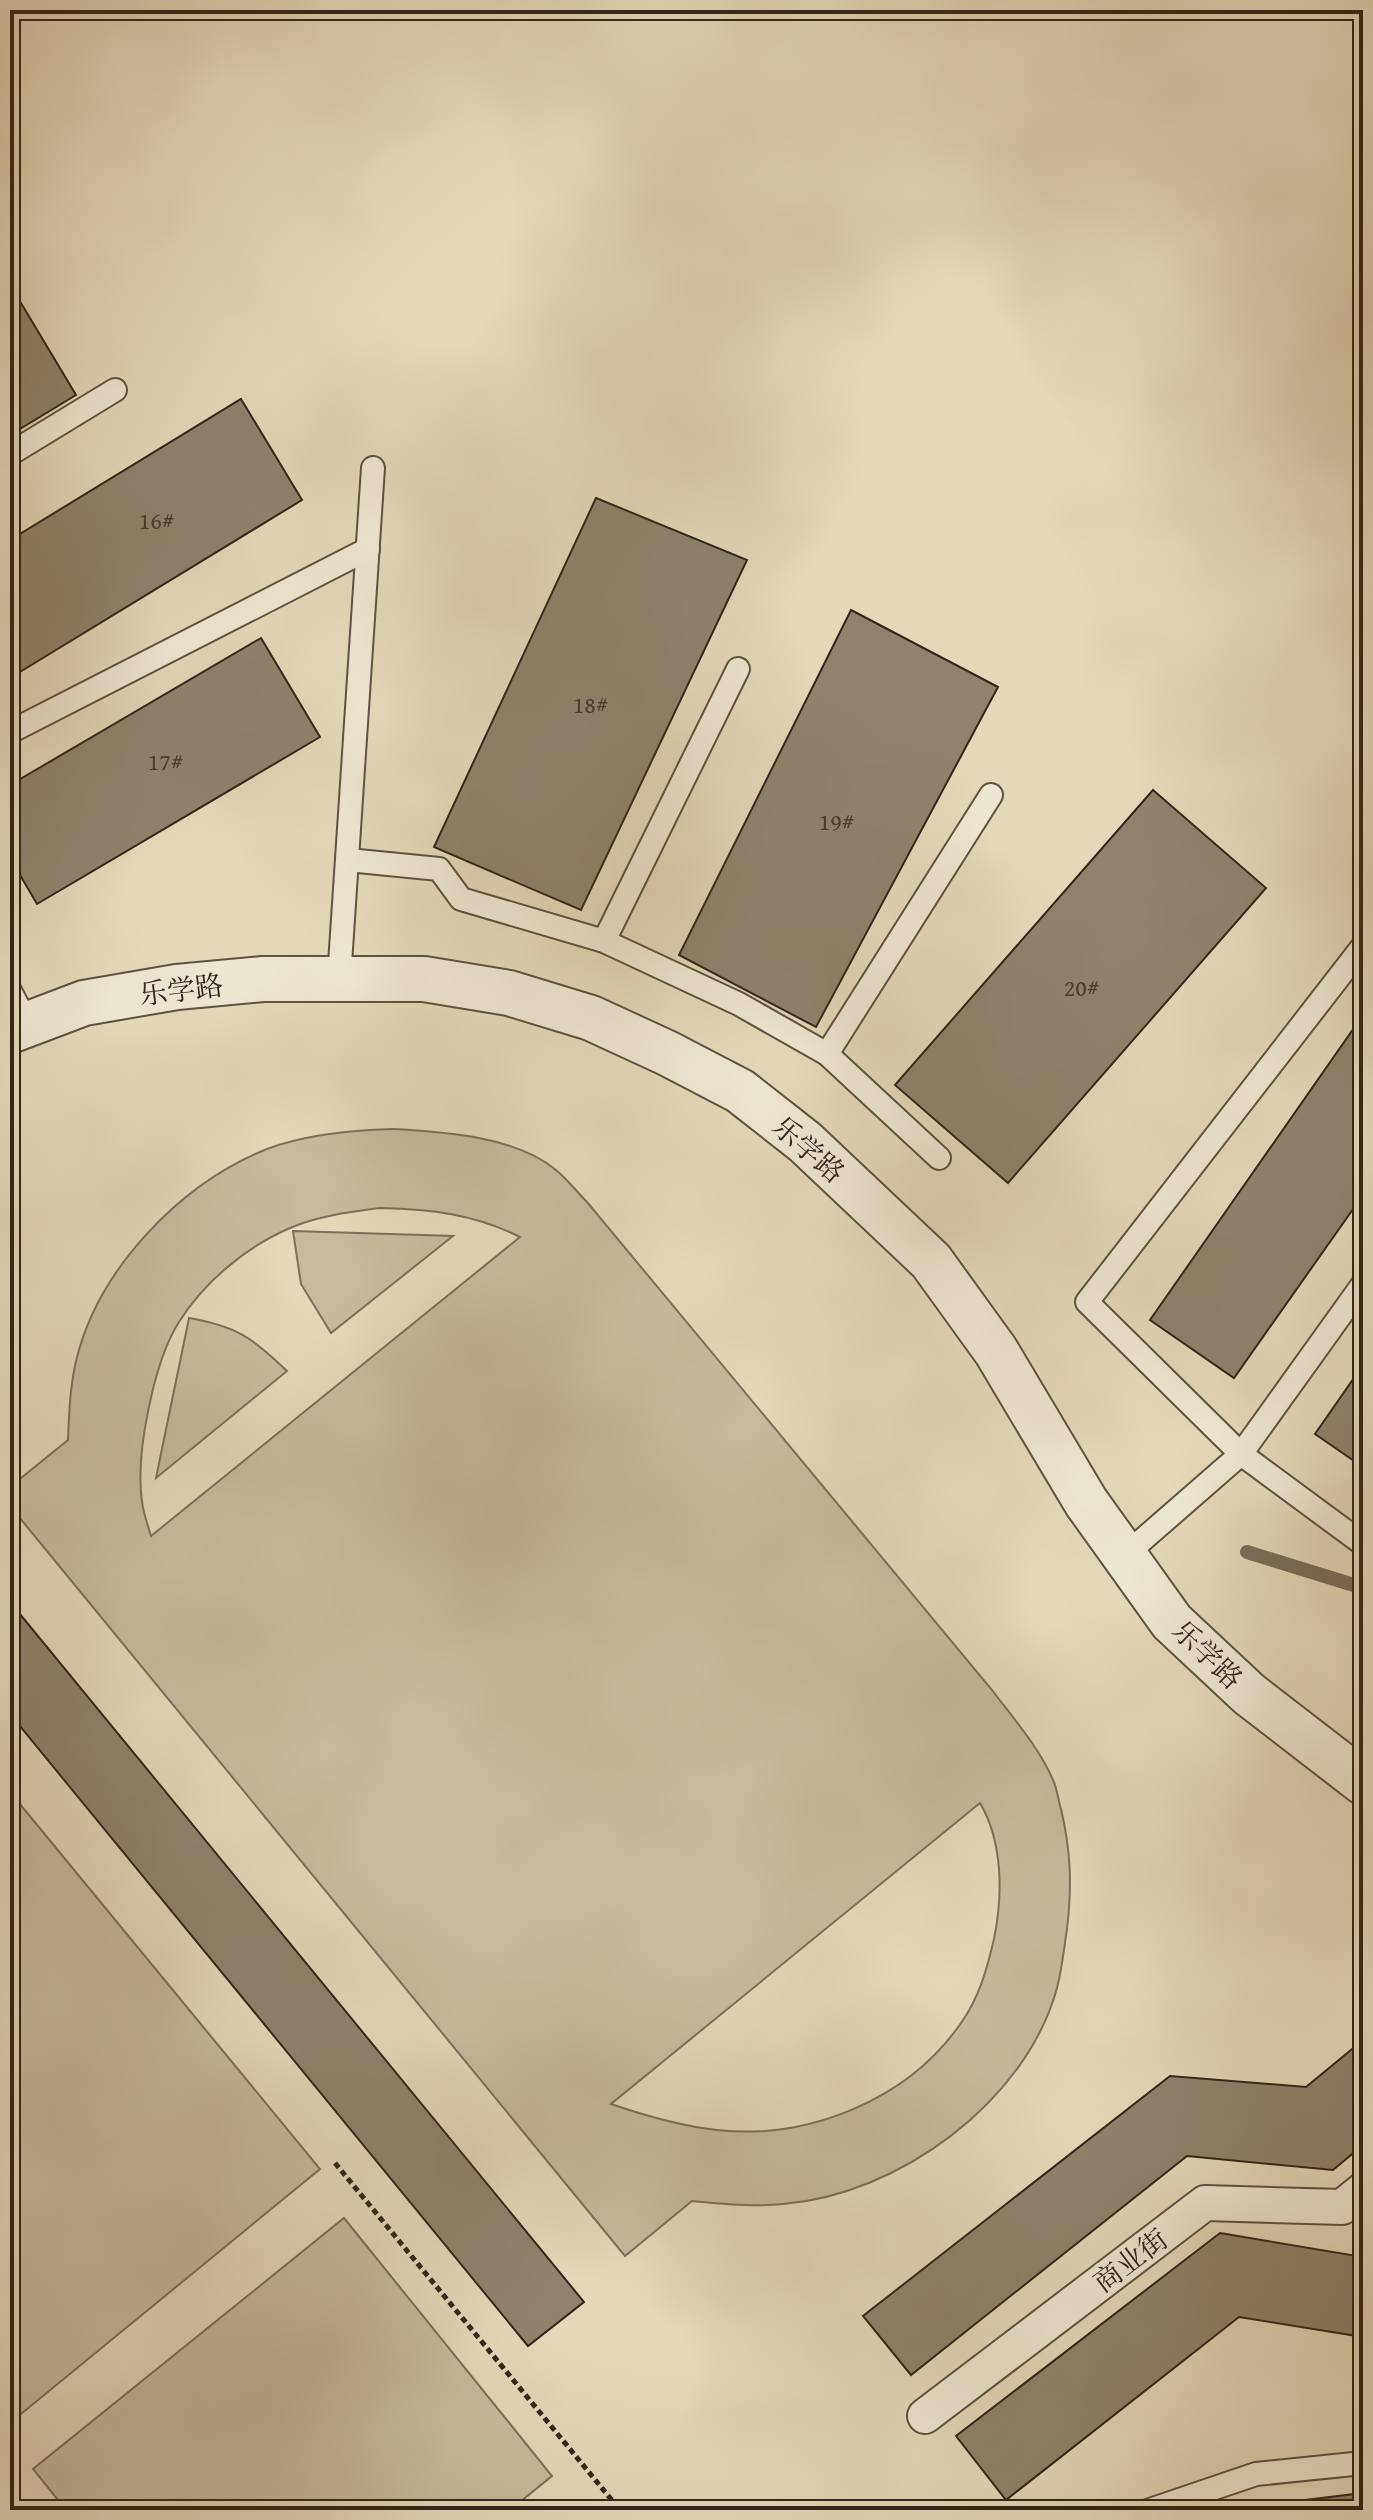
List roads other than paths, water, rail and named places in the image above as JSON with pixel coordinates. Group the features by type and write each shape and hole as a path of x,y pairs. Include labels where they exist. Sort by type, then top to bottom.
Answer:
{"street":[{"name":"乐学路","path":"16,1015 177,987 263,979 424,979 509,993 591,1018 740,1091 805,1142 931,1261 996,1351 1086,1502 1172,1622 1249,1694 1363,1782"},
{"name":"商业街","path":"925,2416 1205,2203 1342,2207 1363,2190"}],"lane":[{"path":"10,454 115,390"},
{"path":"339,979 373,468"},
{"path":"10,732 368,549"},
{"path":"604,941 738,669"},
{"path":"827,1054 991,795"},
{"path":"348,860 439,869 461,899 604,941 739,1004 827,1054 939,1158"},
{"path":"1363,946 1087,1302 1241,1454 1363,1544"},
{"path":"1124,1556 1241,1454 1363,1284"},
{"path":"1150,2510 1256,2474 1363,2463"}],"waterway":[{"path":"1247,1552 1363,1590"}]}
